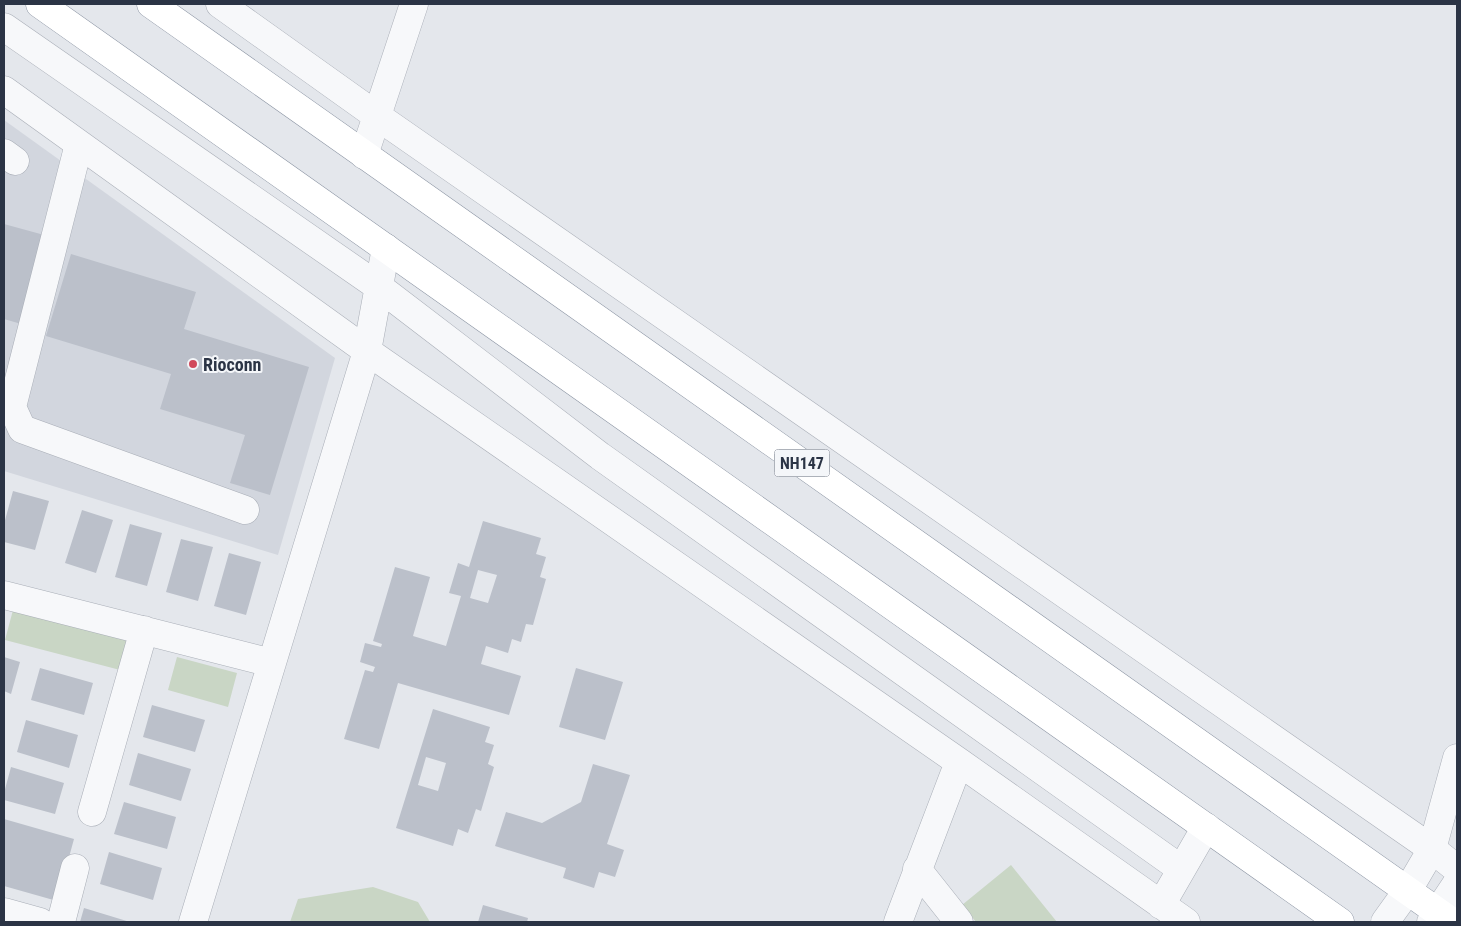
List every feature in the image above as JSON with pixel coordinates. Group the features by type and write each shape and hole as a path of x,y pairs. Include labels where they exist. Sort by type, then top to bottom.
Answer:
{"highway":[{"path":"40,4 1340,922"},
{"name":"NH147","path":"151,4 1408,890 1440,919"}],"street":[{"path":"220,4 377,116 1432,849 1457,869"},
{"path":"364,155 414,4"},
{"path":"4,27 379,286 600,456 1181,869"},
{"path":"4,90 367,351 1186,922"},
{"path":"79,144 12,407 22,429 245,510"},
{"path":"193,922 367,351 386,248"},
{"path":"4,594 272,663"},
{"path":"92,812 144,630"},
{"path":"1385,922 1408,890 1432,849 1457,758"},
{"path":"898,922 959,762"},
{"path":"1161,905 1206,827"},
{"path":"61,922 75,868"},
{"path":"917,869 959,922"},
{"path":"1440,919 1457,883"},
{"path":"4,912 40,922"}],"shaded area":[{"path":"4,120 335,358 278,555 4,471"}],"green space":[{"path":"13,610 131,640 124,671 5,640"},
{"path":"177,657 237,673 228,707 168,690"},
{"path":"1011,865 1057,922 976,922 962,905"},
{"path":"373,887 418,902 430,922 290,922 298,899"}],"building":[{"path":"4,224 66,241 42,330 4,319"},
{"path":"71,254 196,292 184,329 309,367 270,495 230,483 245,435 160,409 171,374 46,336"},
{"path":"13,491 49,501 35,550 4,542 4,524"},
{"path":"82,510 113,520 96,573 65,563"},
{"path":"483,521 541,538 536,554 546,557 540,577 546,579 533,625 526,624 521,642 512,639 508,653 486,646 481,664 521,676 509,715 398,683 379,749 344,739 365,670 373,672 375,667 360,662 365,643 381,647 382,644 373,641 395,567 430,577 413,636 446,646 461,596 449,593 458,563 469,567","holes":["478,570 497,575 488,603 470,598"]},
{"path":"130,524 162,533 147,586 115,577"},
{"path":"181,539 213,547 198,601 166,592"},
{"path":"229,553 261,562 246,615 214,606"},
{"path":"4,657 20,662 11,694 4,691"},
{"path":"40,668 93,683 84,715 31,700"},
{"path":"576,668 623,682 605,740 559,727"},
{"path":"152,705 205,720 195,752 143,737"},
{"path":"433,709 490,727 485,742 494,745 488,764 494,767 481,811 476,809 468,833 458,829 453,846 396,828","holes":["426,757 446,763 438,791 418,785"]},
{"path":"26,720 78,735 69,768 17,752"},
{"path":"138,753 191,769 181,801 129,785"},
{"path":"593,764 630,775 607,844 624,850 615,877 599,872 594,888 563,878 566,868 495,846 506,812 542,823 581,802"},
{"path":"11,767 64,783 55,814 4,800"},
{"path":"124,802 176,817 167,849 114,834"},
{"path":"4,819 74,839 57,901 4,886"},
{"path":"109,852 162,868 153,900 100,884"},
{"path":"483,905 528,918 527,922 478,922"},
{"path":"84,908 130,922 80,922"}],"place":[{"name":"Rioconn","path":"193,364"}]}
